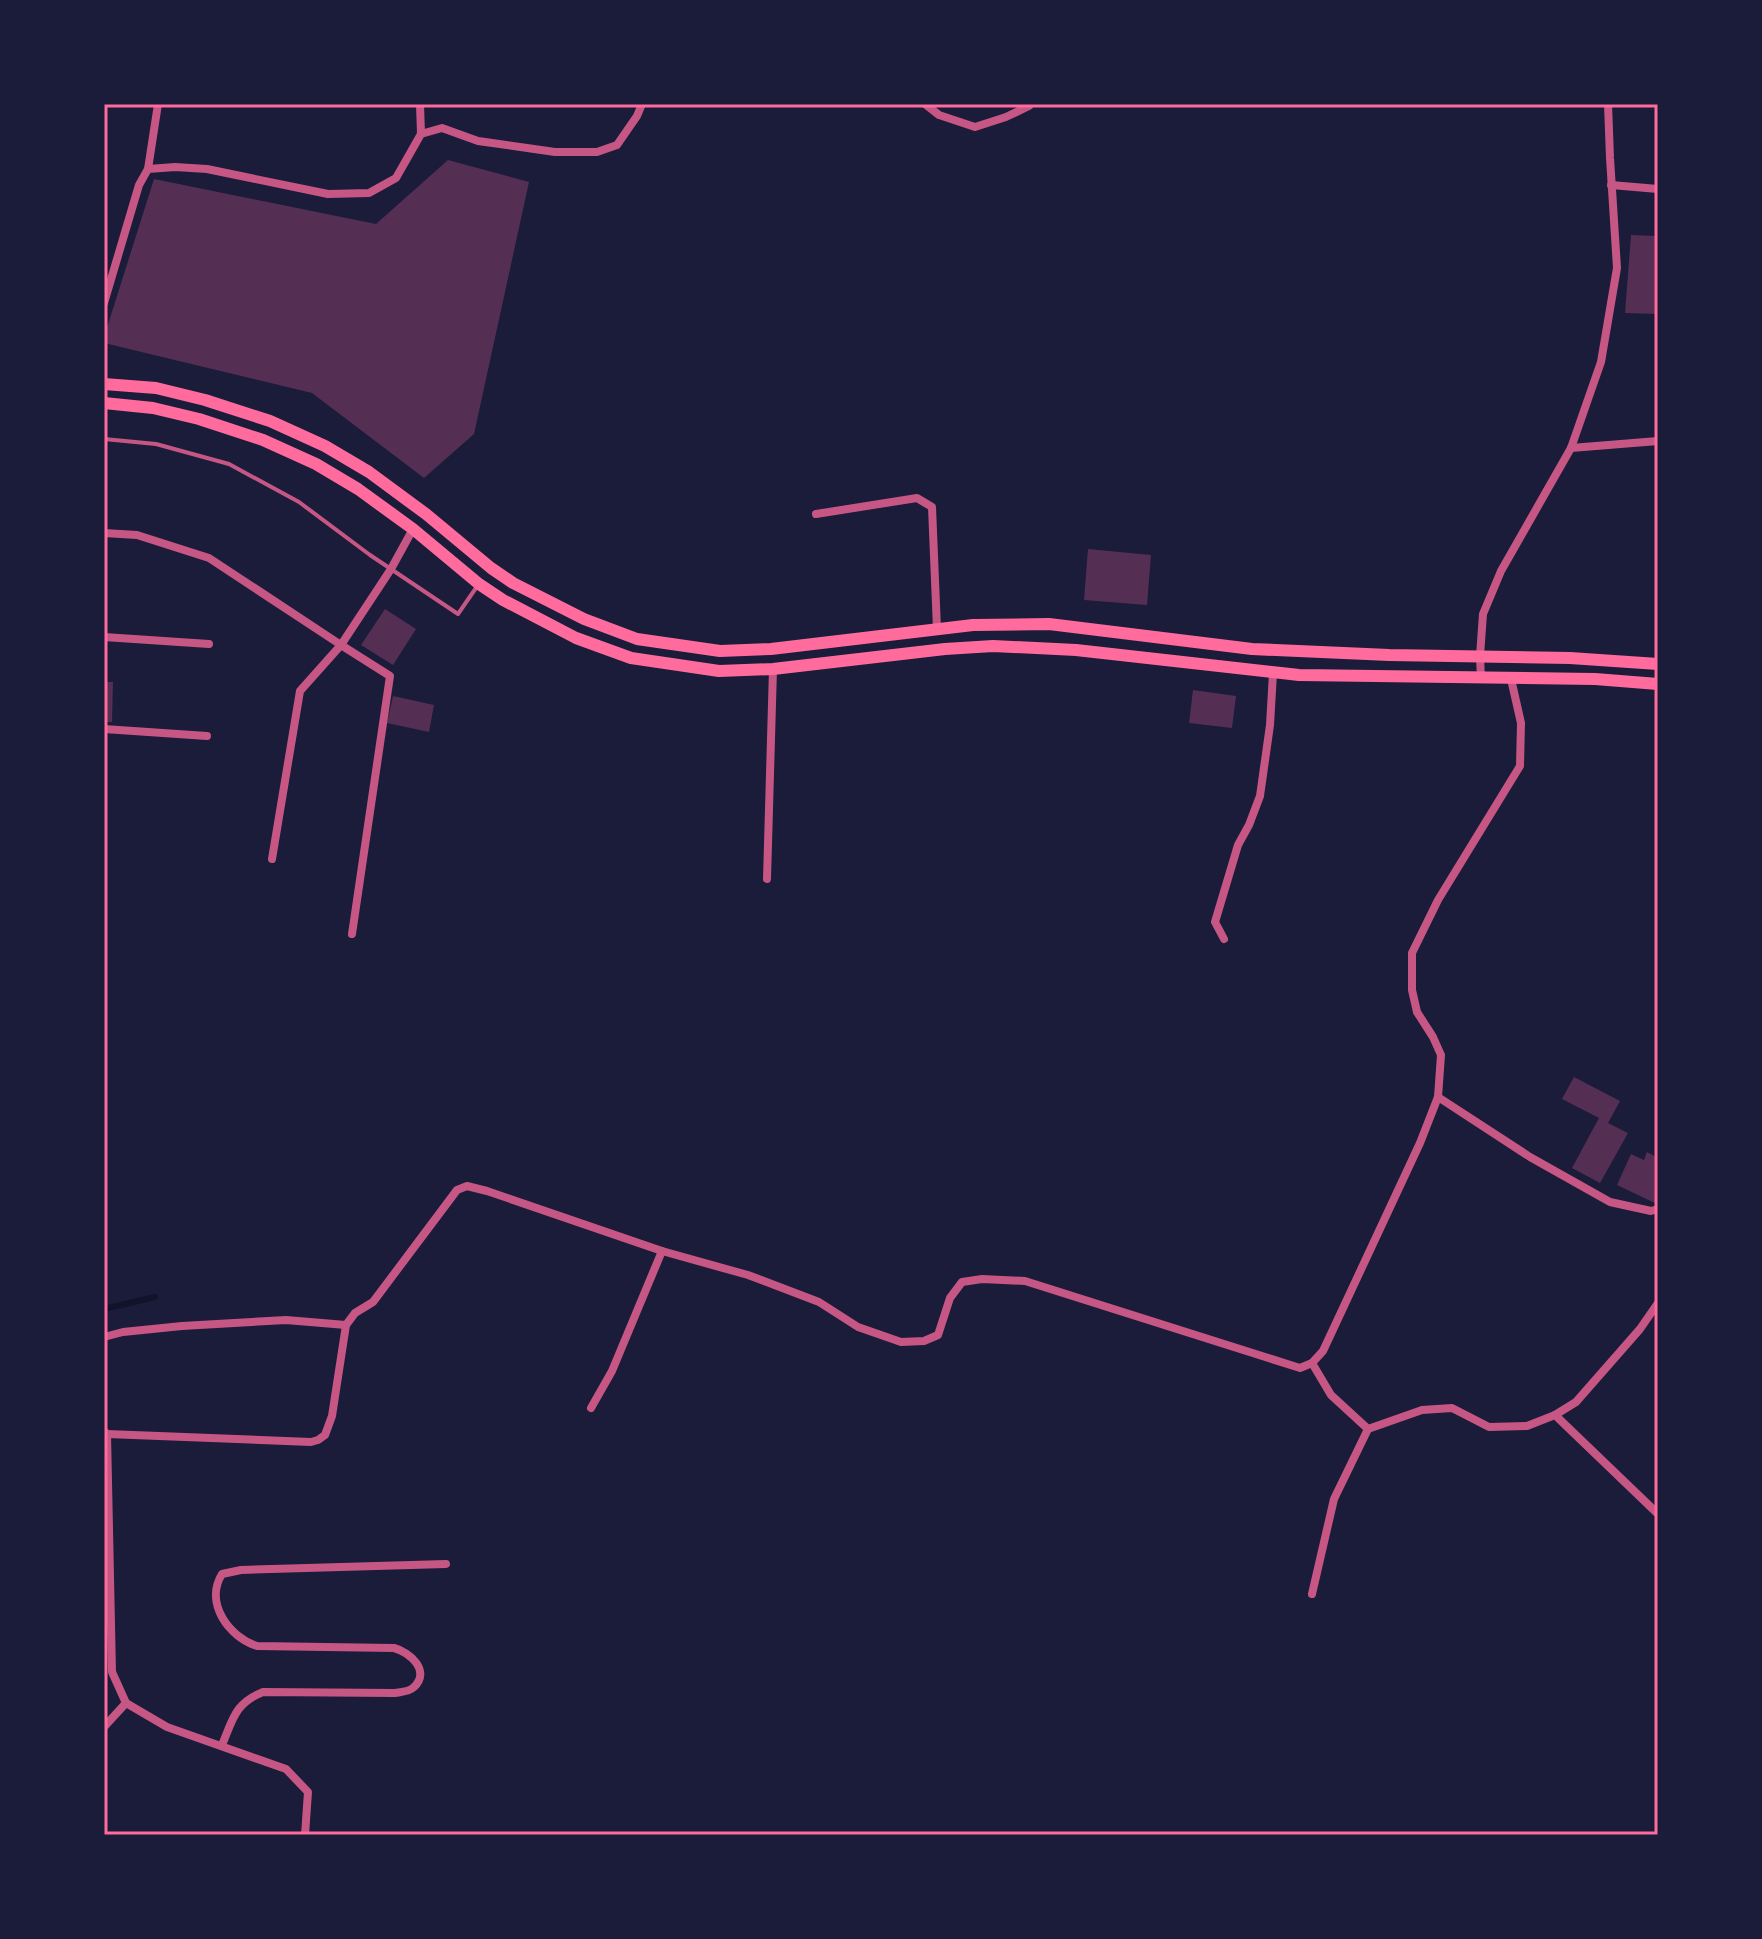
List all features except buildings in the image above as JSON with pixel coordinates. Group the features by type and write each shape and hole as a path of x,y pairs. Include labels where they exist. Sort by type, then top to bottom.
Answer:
{"highway":[{"path":"104,384 156,388 205,400 270,421 325,446 381,480 513,583 584,619 637,639 720,651 771,649 973,625 1049,624 1252,649 1570,658 1658,664"},
{"path":"104,403 153,408 199,419 263,440 316,464 358,489 503,600 576,638 631,658 719,671 773,669 993,646 1076,650 1273,673 1595,679 1658,684"}],"street":[{"path":"104,303 139,185 148,169 158,104"},
{"path":"148,169 207,169 328,194 369,193 396,178 421,134 420,104"},
{"path":"421,134 442,128 478,141 555,152 597,152 617,145 642,104"},
{"path":"925,104 939,115 975,127 1029,106"},
{"path":"1481,679 1483,614 1501,571 1571,448 1601,362 1617,268 1608,104"},
{"path":"1611,185 1658,189"},
{"path":"1571,448 1658,441"},
{"path":"816,514 917,498 932,507 937,629"},
{"path":"272,859 300,691 341,645 391,569 413,529"},
{"path":"104,533 137,535 209,558 390,676 352,934"},
{"path":"104,637 209,644"},
{"path":"767,879 773,669"},
{"path":"1224,939 1215,922 1238,845 1260,796 1270,725 1273,673"},
{"path":"305,1835 308,1792 286,1769 167,1727 126,1703 112,1672 108,1635 106,1432 318,1440 325,1435 332,1416 346,1325 355,1313 373,1302 457,1190 467,1186 662,1251 748,1275 819,1302 858,1327 901,1342 924,1341 938,1335 950,1298 962,1282 982,1279 1025,1281 1300,1368 1312,1363 1323,1351 1352,1292 1438,1097 1441,1055 1417,1012 1412,990 1412,953 1438,900 1520,766 1521,723 1511,679"},
{"path":"104,729 207,736"},
{"path":"1438,1097 1530,1157 1610,1202 1651,1211 1658,1209"},
{"path":"591,1408 612,1371 662,1251"},
{"path":"1312,1594 1334,1499 1368,1429 1422,1410 1452,1408 1489,1427 1527,1426 1555,1415 1576,1402 1640,1329 1658,1303"},
{"path":"104,1337 182,1326 286,1320 346,1325"},
{"path":"1312,1363 1331,1395 1368,1429"},
{"path":"1555,1415 1658,1514"},
{"path":"222,1745 246,1698 263,1692 395,1693 415,1686 420,1671 412,1656 394,1648 257,1646 249,1643 229,1629 222,1618 216,1589 222,1574 241,1570 446,1564"},
{"path":"104,1727 126,1703"}],"lane":[{"path":"104,439 156,444 229,464 299,502 458,614 479,584"}],"waterway":[{"path":"104,1309 155,1297"}]}
